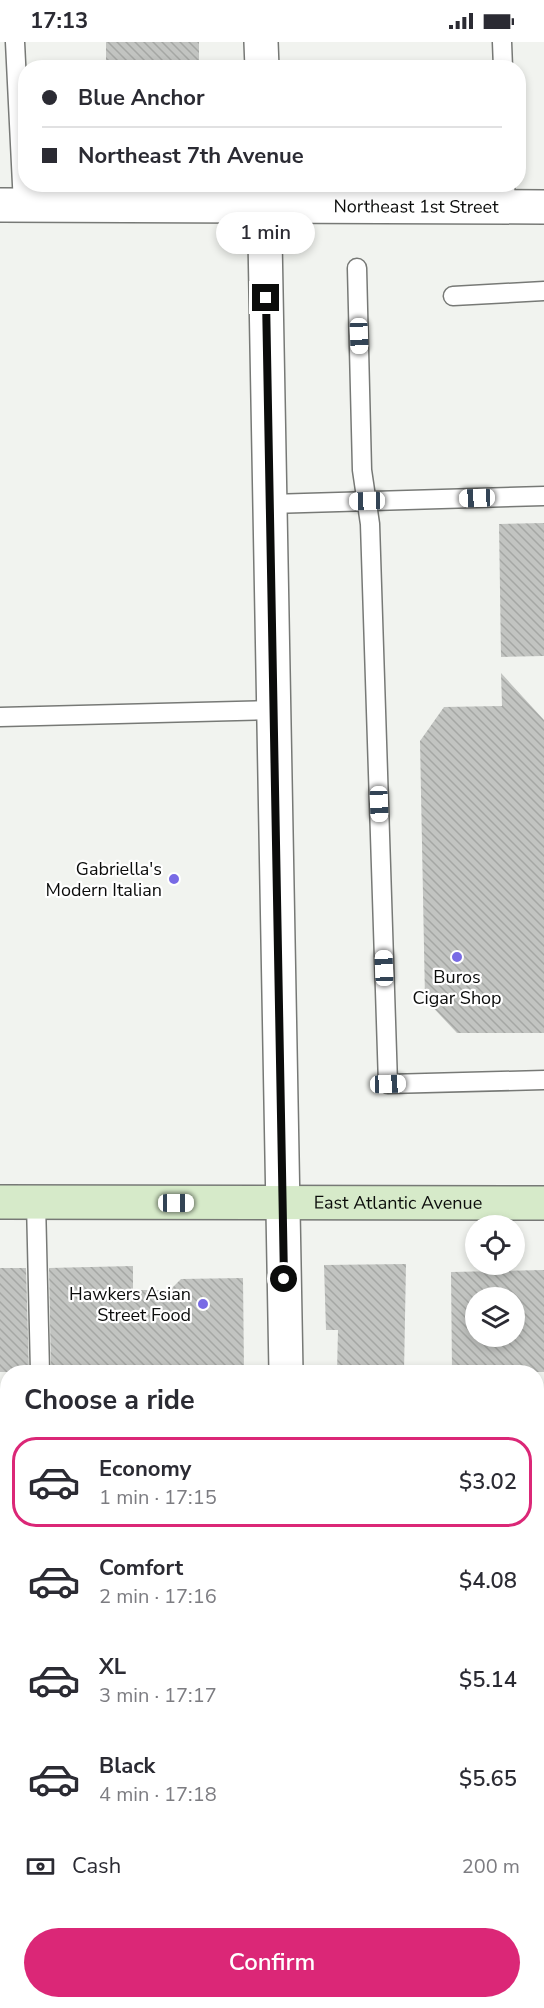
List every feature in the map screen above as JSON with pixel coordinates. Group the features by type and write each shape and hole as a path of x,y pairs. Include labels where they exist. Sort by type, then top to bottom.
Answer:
{"main road":[{"name":"East Atlantic Avenue","path":"0,1202 544,1203"}],"street":[{"path":"261,42 262,60"},
{"name":"Northeast 1st Street","path":"11,205 264,195 506,196 544,207"},
{"path":"264,195 286,1365"}],"lane":[{"path":"11,205 15,42"},
{"path":"502,42 503,60"},
{"path":"357,268 362,470 371,548 388,1084 544,1080"},
{"path":"453,296 544,291"},
{"path":"270,504 544,496"},
{"path":"0,717 273,710"},
{"path":"36,1202 40,1365"}],"building":[{"path":"106,42 199,42 199,60 106,60"},
{"path":"544,523 544,656 501,657 499,524"},
{"path":"501,673 544,720 544,1033 457,1033 425,999 420,741 444,707 502,706"},
{"path":"406,1264 404,1365 337,1365 338,1330 326,1330 324,1265"},
{"path":"133,1266 133,1290 170,1290 181,1279 243,1278 244,1365 51,1365 49,1268"},
{"path":"0,1268 26,1268 29,1365 0,1365"},
{"path":"525,1270 544,1270 544,1365 452,1365 451,1272 465,1272 465,1275 525,1275"}],"place":[{"name":"Gabriella's Modern Italian","path":"174,879"},
{"name":"Buros Cigar Shop","path":"457,957"},
{"name":"Hawkers Asian Street Food","path":"203,1304"}],"route":[{"path":"266,298 284,1279"}]}
